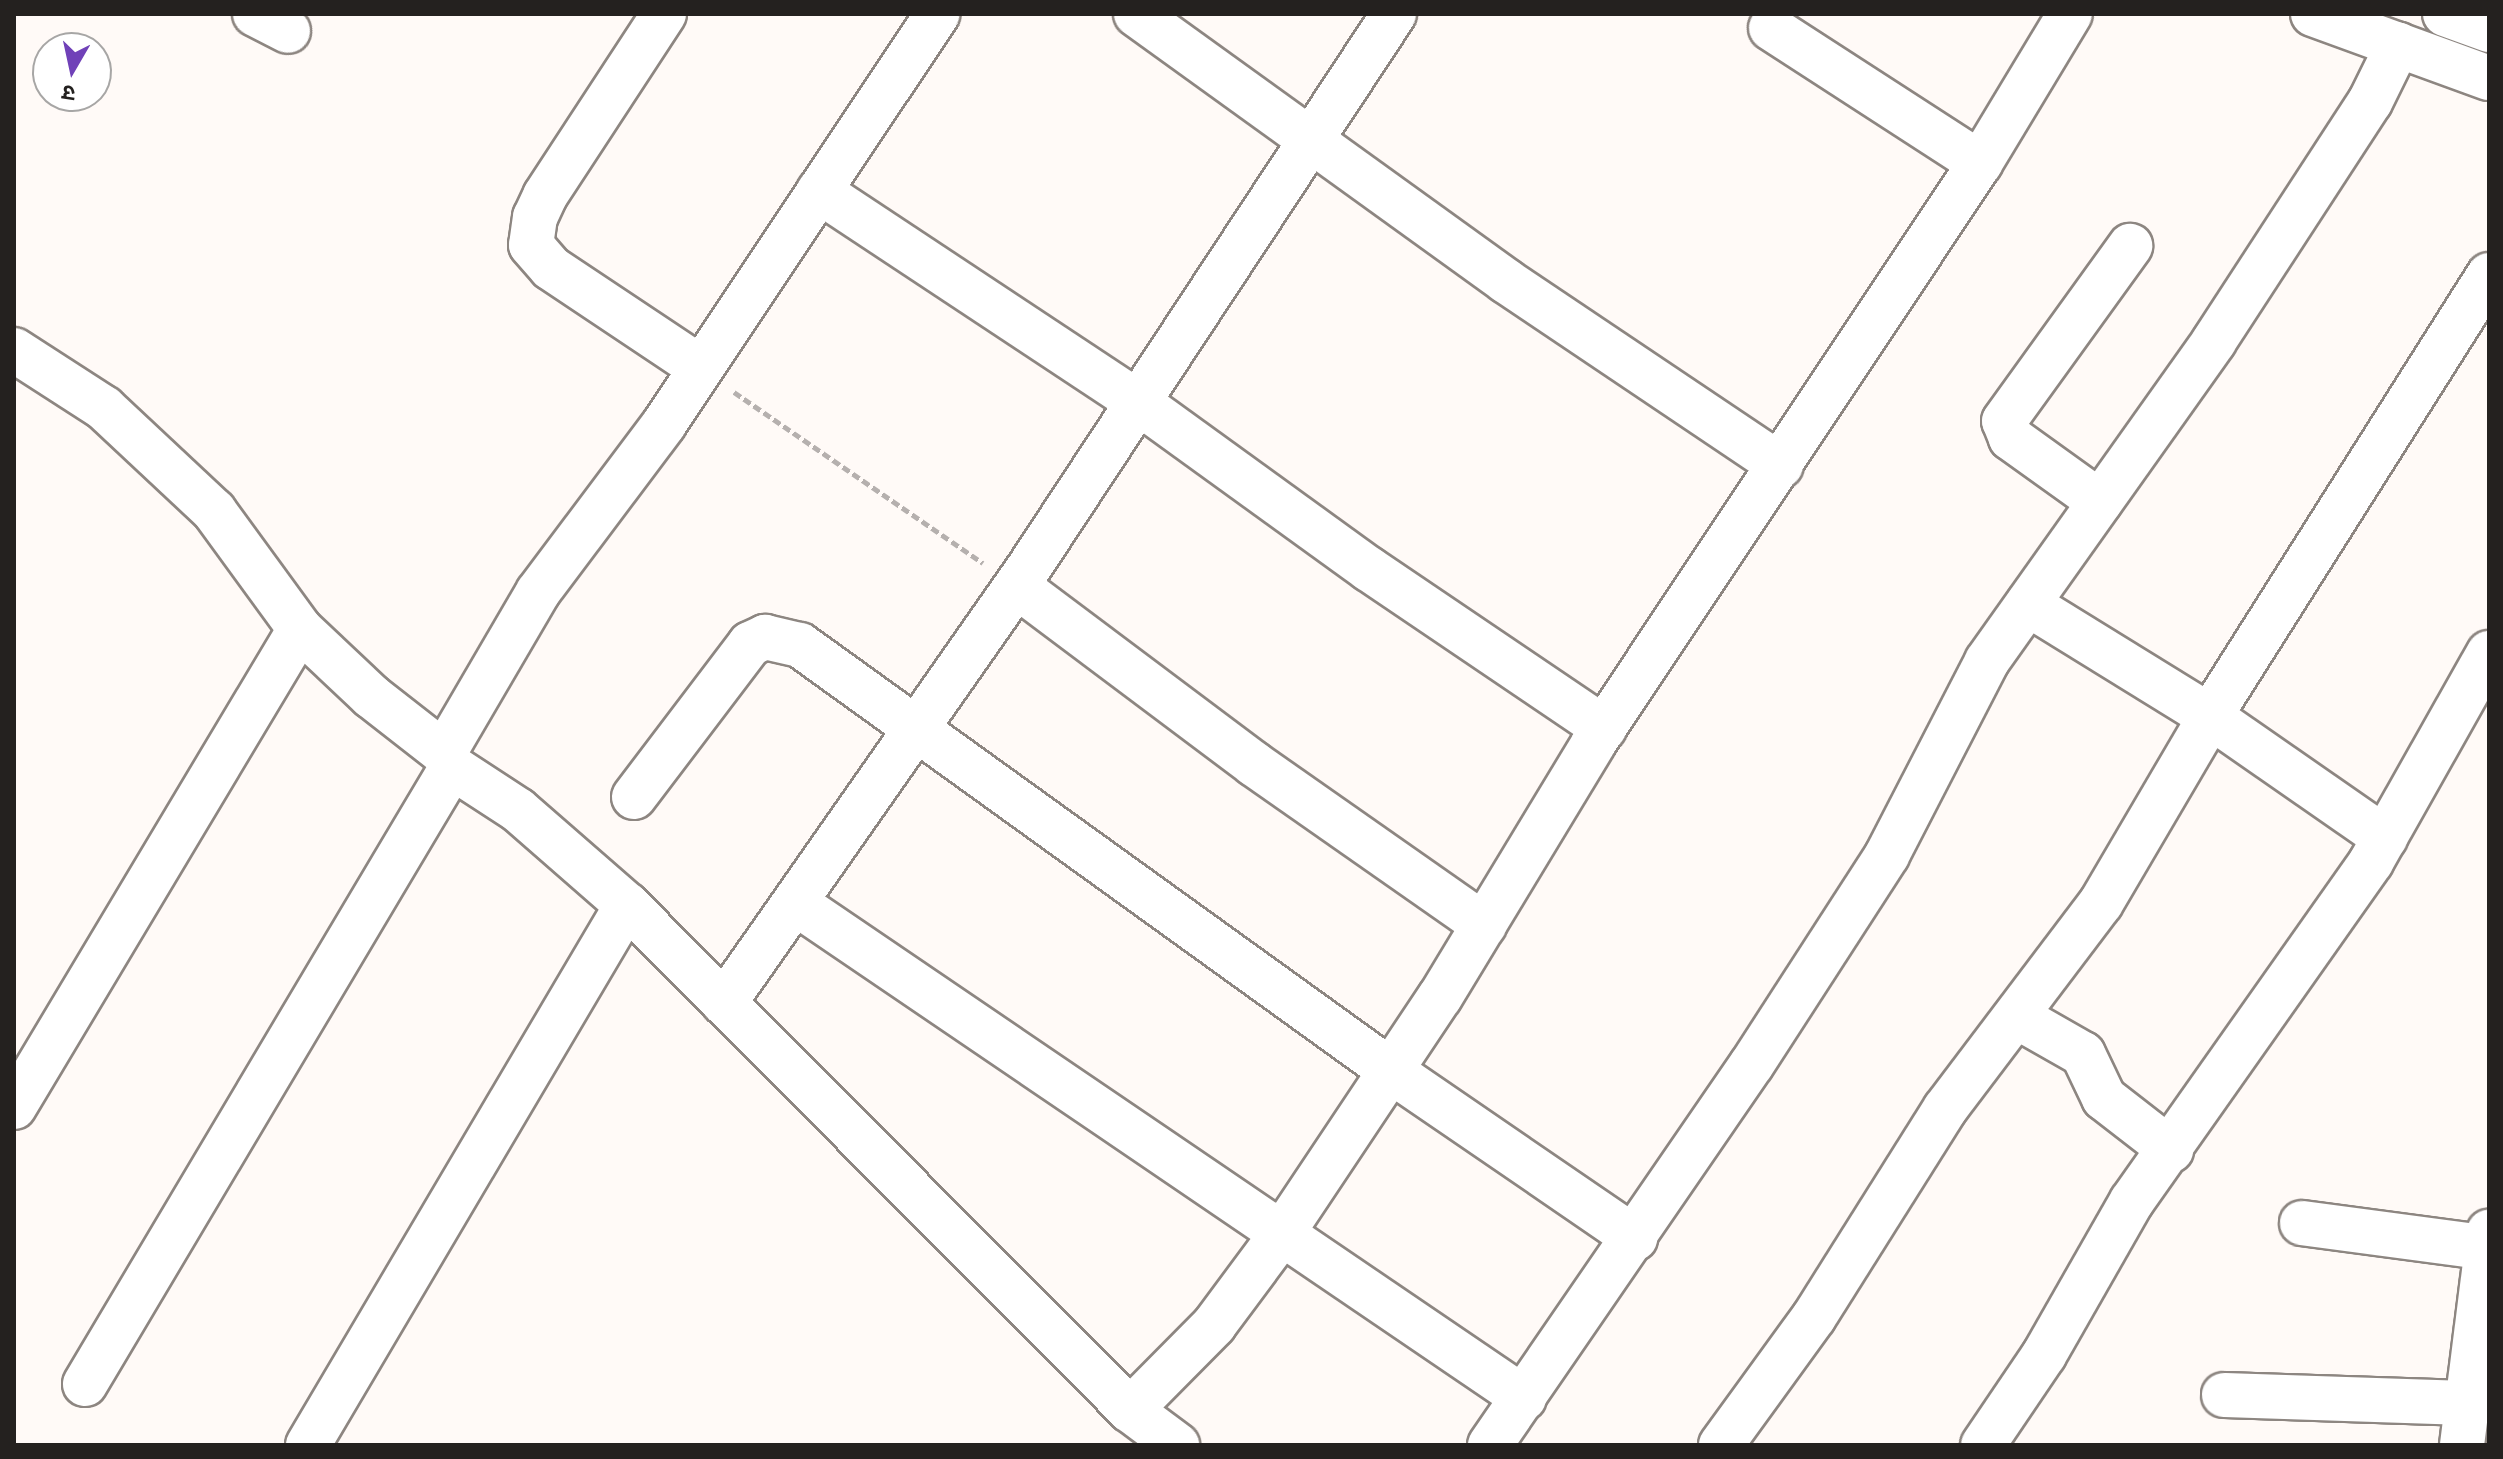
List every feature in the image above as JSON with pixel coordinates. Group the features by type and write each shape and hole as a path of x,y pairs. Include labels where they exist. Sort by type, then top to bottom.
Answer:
{"street":[{"path":"664,14 545,196 535,217 531,245 551,268 701,368"},
{"path":"85,1384 448,760 538,592 701,368 937,14"},
{"path":"1136,14 1307,142 1781,466"},
{"path":"724,1003 797,904 1017,586 1394,14"},
{"path":"1130,1410 1214,1325 1283,1232 1484,925 1604,728 1980,163 2070,14"},
{"path":"2313,14 2489,78"},
{"path":"2445,14 2489,30"},
{"path":"1771,28 1980,163"},
{"path":"1490,1445 1635,1238 1887,855 1987,661 2100,502 2336,155 2398,45"},
{"path":"819,191 1138,402 1369,569 1604,728"},
{"path":"2100,502 2011,438 2004,421 2130,246"},
{"path":"1721,1445 1814,1317 1945,1109 2101,903 2211,717 2489,275"},
{"path":"14,350 104,408 214,511 300,629 371,696 448,760 518,810 627,905 1130,1410 1177,1445"},
{"path":"1017,586 1254,764 1484,925"},
{"path":"2028,604 2211,717 2385,838"},
{"path":"14,1107 300,629"},
{"path":"634,797 736,660 765,637 800,645 1391,1071 1635,1238"},
{"path":"1983,1445 2044,1355 2132,1201 2171,1150 2385,838 2489,653"},
{"path":"797,904 1524,1398"},
{"path":"308,1445 627,905"},
{"path":"2016,1016 2083,1054 2104,1098 2171,1150"},
{"path":"2224,1395 2465,1424 2488,1243 2302,1223"}],"path":[{"path":"701,368 1017,586"}]}
